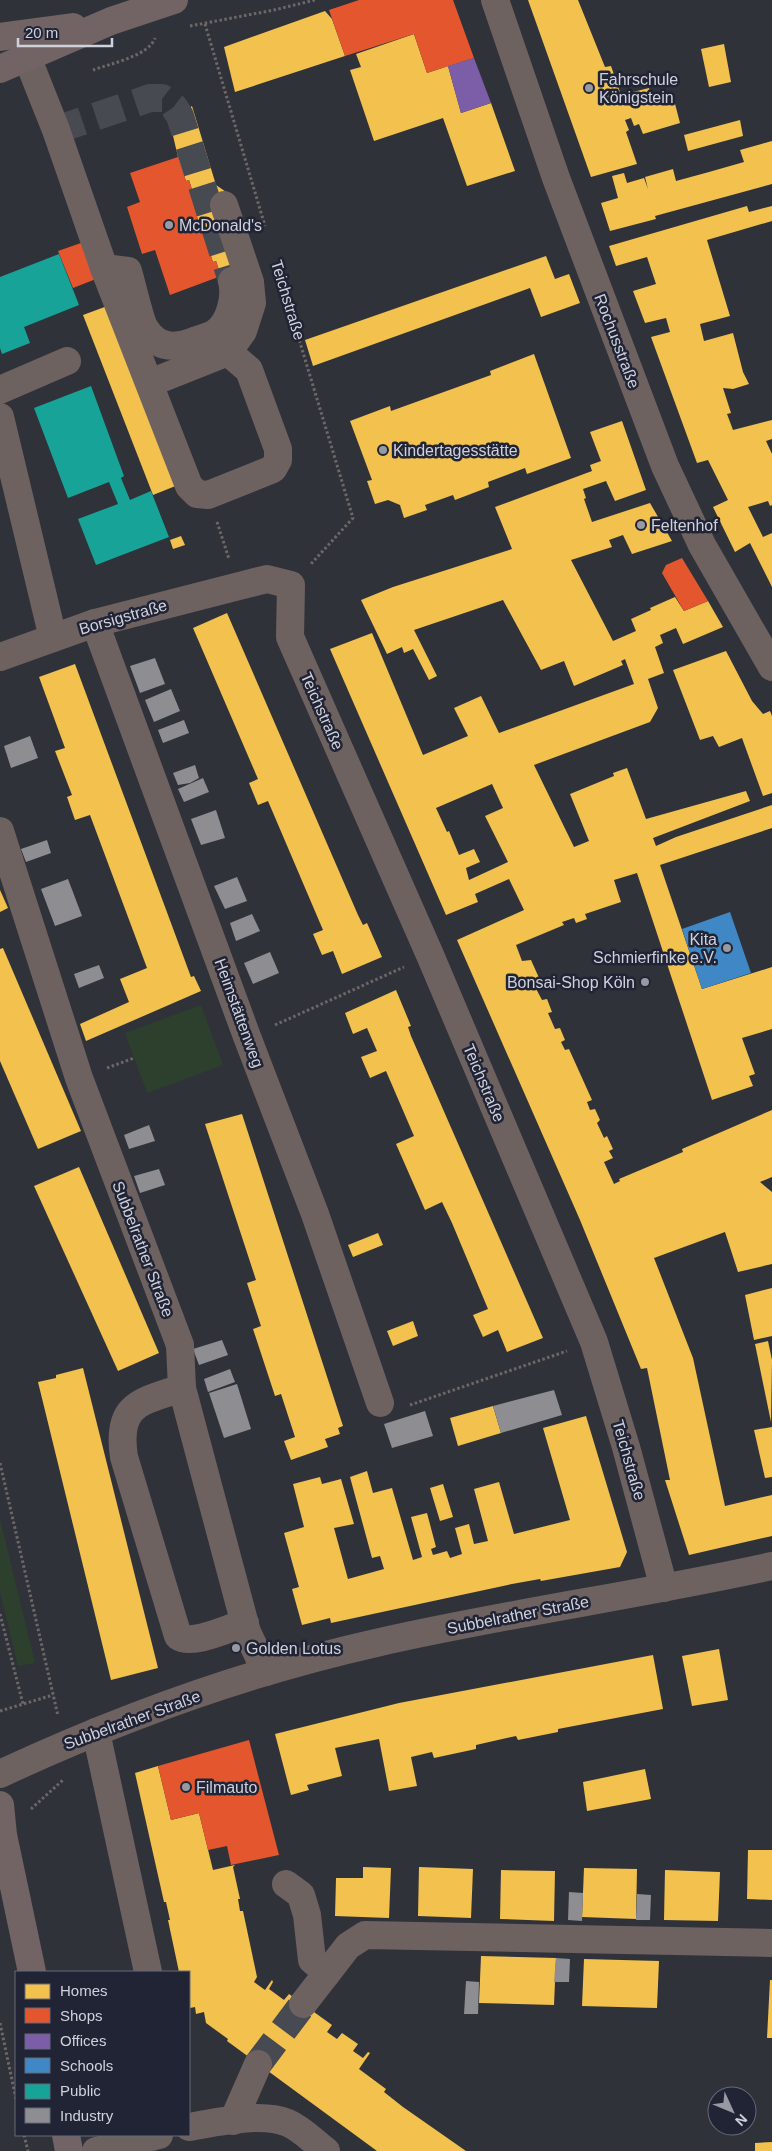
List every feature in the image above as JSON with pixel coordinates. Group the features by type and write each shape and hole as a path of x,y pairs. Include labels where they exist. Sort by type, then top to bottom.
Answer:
{"main road":[{"path":"0,69 111,21 174,0"},
{"path":"0,37 111,21"},
{"path":"0,1806 3,1834 32,1971"},
{"path":"66,2136 69,2151"}],"street":[{"name":"Rochusstraße","path":"495,0 556,178 665,466 702,545 772,667"},
{"path":"27,57 56,130 104,268 189,486 197,494 208,495 273,469 278,460 278,450 248,370 228,352"},
{"path":"150,383 228,352 243,331 252,303 250,282 224,205"},
{"path":"104,268 128,271 145,330 156,340 169,346 182,347 216,332 226,322 232,306 234,288 232,281"},
{"path":"0,390 67,362"},
{"path":"0,417 53,638"},
{"path":"242,585 267,579 292,586"},
{"name":"Borsigstraße","path":"0,658 95,623 242,585"},
{"name":"Teichstraße","path":"292,586 290,637 430,955 594,1342 626,1447 664,1588"},
{"name":"Heimstättenweg","path":"95,623 246,1034 315,1214 380,1403"},
{"name":"Subbelrather Straße","path":"0,831 78,1078 180,1345 182,1388 244,1623 266,1672"},
{"path":"182,1388 142,1401 129,1411 123,1434 124,1457 178,1636 183,1640 194,1640 244,1623"},
{"name":"Subbelrather Straße","path":"0,1774 96,1732 266,1672 376,1643 772,1566"},
{"path":"96,1732 148,1971"},
{"path":"286,1884 301,1895 307,1915 312,1960 327,1973"},
{"path":"303,2004 348,1946 365,1934 772,1943"},
{"path":"233,2121 258,2064"},
{"path":"190,2127 270,2118 289,2124 326,2151"},
{"path":"96,2151 155,2136"}],"path":[{"path":"205,24 268,233"},
{"path":"93,70 138,55 153,42 157,31"},
{"name":"Teichstraße","path":"282,281 353,518 292,586"},
{"path":"208,495 242,585"},
{"path":"246,1034 267,1028 430,955"},
{"path":"380,1403 406,1406 594,1342"},
{"path":"0,1463 65,1744"},
{"path":"0,1614 23,1704"},
{"path":"0,1711 54,1695"},
{"path":"3,1834 68,1776"},
{"path":"0,2023 15,2094"},
{"path":"24,2136 28,2151"}],"green space":[{"path":"201,1005 223,1065 147,1093 125,1033"},
{"path":"0,1519 35,1663 18,1666 0,1592"}],"building: Homes":[{"path":"528,0 578,0 605,67 611,66 621,95 649,88 653,101 673,96 680,123 643,134 639,124 634,126 631,118 625,120 629,130 626,132 637,164 591,177"},
{"path":"325,11 332,19 345,56 235,92 224,47"},
{"path":"414,34 427,73 448,66 461,113 491,103 515,171 467,186 443,118 374,141 350,70 361,67 356,54"},
{"path":"724,44 731,82 709,87 701,49"},
{"path":"192,106 216,185 232,196 239,277 221,276 216,261 213,262 203,232 207,231 202,218 198,220 194,206 197,205 189,180 186,181 178,157 170,123"},
{"path":"740,120 743,136 688,151 684,135"},
{"path":"772,141 772,184 655,216 656,219 610,231 601,203 618,198 612,176 624,173 627,183 644,178 648,189 645,177 673,169 676,181 709,172 744,162 740,150"},
{"path":"747,206 749,212 772,206 772,221 707,240 730,316 700,324 704,341 733,333 743,372 749,384 733,389 723,388 731,413 727,414 733,430 772,420 772,439 766,441 772,454 772,505 770,506 768,501 748,507 763,537 772,533 772,587 750,543 735,552 713,507 728,500 708,460 697,463 651,337 670,332 666,318 645,323 633,291 656,284 647,257 616,266 609,246"},
{"path":"546,256 555,279 569,274 580,303 541,317 530,288 313,366 305,340"},
{"path":"110,305 178,485 153,495 83,315"},
{"path":"534,354 571,458 527,474 525,468 488,482 489,487 455,500 453,495 425,505 427,510 404,518 400,505 388,500 375,504 367,481 372,480 350,421 390,406 391,411 491,375 490,371"},
{"path":"622,421 646,490 615,501 606,481 583,489 586,498 584,499 592,522 650,503 672,541 632,554 623,535 609,540 612,547 571,560 613,641 636,631 631,619 675,597 684,611 708,601 723,627 683,644 676,628 660,635 663,643 655,647 664,673 648,679 658,708 650,722 534,765 574,847 589,841 570,794 614,776 613,773 627,768 646,819 746,791 750,801 653,838 656,846 676,837 772,805 772,828 660,865 702,989 772,967 772,1029 742,1038 755,1074 749,1076 753,1086 712,1100 637,873 614,880 621,902 585,914 587,919 576,923 574,918 562,922 564,925 516,945 522,961 531,960 540,980 533,983 542,1000 547,999 552,1012 548,1013 555,1029 560,1028 565,1040 561,1042 565,1050 569,1049 592,1100 587,1102 590,1110 595,1109 600,1120 597,1123 604,1138 607,1136 613,1149 609,1151 613,1158 604,1162 614,1184 620,1181 619,1179 683,1152 682,1149 772,1110 772,1177 760,1182 772,1192 772,1264 738,1272 725,1232 654,1258 693,1358 725,1506 772,1495 772,1536 689,1555 665,1480 670,1480 647,1368 641,1369 580,1220 457,940 524,910 509,879 475,894 478,902 446,915 330,649 372,633 423,755 468,736 454,708 481,696 499,733 634,684 625,659 621,661 623,665 574,686 564,661 541,670 503,600 414,630 437,676 429,680 413,649 404,653 402,647 387,654 361,600 393,587 512,549 495,507 592,471 590,465 601,461 590,432","holes":["492,784 503,808 485,816 508,862 469,880 466,868 480,862 474,849 459,855 449,831 447,832 436,808"]},
{"path":"181,536 185,545 173,549 170,540"},
{"path":"227,613 358,915 363,925 367,923 382,957 342,974 333,951 322,955 313,934 323,930 268,801 258,805 249,783 258,779 193,628"},
{"path":"726,651 752,701 763,714 770,711 772,716 772,793 763,796 742,738 719,747 713,736 700,740 673,670"},
{"path":"75,664 191,977 194,976 201,991 86,1041 80,1024 129,1002 120,979 147,968 90,815 75,820 67,797 72,795 55,751 65,748 39,677"},
{"path":"0,890 8,908 0,912"},
{"path":"3,948 81,1131 38,1149 0,1061 0,949"},
{"path":"396,990 411,1026 408,1027 411,1036 543,1338 507,1352 498,1330 483,1337 473,1315 488,1309 452,1223 442,1202 425,1210 396,1144 414,1136 386,1071 370,1078 361,1057 377,1051 367,1028 353,1034 345,1013"},
{"path":"242,1114 343,1426 338,1428 340,1434 325,1439 328,1447 291,1460 284,1441 295,1437 281,1394 275,1396 253,1329 261,1326 247,1283 256,1280 205,1124"},
{"path":"79,1167 159,1353 118,1371 34,1186"},
{"path":"378,1233 383,1245 353,1257 348,1245"},
{"path":"772,1288 772,1336 754,1340 745,1295"},
{"path":"413,1321 418,1336 393,1346 387,1331"},
{"path":"768,1341 772,1360 771,1422 755,1344"},
{"path":"83,1368 158,1668 111,1680 38,1382 56,1378 56,1375"},
{"path":"493,1406 501,1433 458,1446 450,1418"},
{"path":"586,1416 627,1552 620,1567 541,1581 540,1579 512,1584 331,1623 330,1618 302,1625 292,1589 299,1587 284,1533 304,1527 293,1484 320,1477 322,1484 341,1479 354,1524 334,1528 348,1579 384,1569 380,1556 372,1558 350,1477 367,1471 373,1493 392,1488 413,1560 422,1557 411,1517 427,1513 436,1547 431,1549 433,1555 447,1551 450,1558 462,1554 455,1528 469,1524 474,1544 488,1541 474,1489 499,1482 514,1534 570,1520 543,1428"},
{"path":"772,1427 772,1477 765,1478 754,1430"},
{"path":"443,1484 453,1517 440,1521 430,1488"},
{"path":"719,1649 728,1700 692,1706 682,1656"},
{"path":"653,1655 663,1709 558,1729 558,1732 518,1740 516,1736 476,1745 476,1749 434,1758 432,1752 411,1757 417,1786 389,1791 379,1739 335,1748 342,1776 307,1785 309,1790 291,1795 275,1734 399,1703"},
{"path":"158,1766 171,1820 199,1813 213,1870 235,1865 233,1867 240,1899 238,1899 240,1911 243,1911 257,1977 254,1982 265,1990 272,1980 273,1982 269,1989 284,2000 289,1994 332,2025 327,2032 337,2039 342,2033 358,2044 353,2051 363,2058 368,2052 370,2053 359,2069 386,2089 384,2092 403,2107 466,2151 377,2151 227,2041 228,2039 206,2023 204,2012 196,2014 195,2007 190,2008 190,1971 179,1971 168,1920 170,1920 166,1902 164,1902 135,1773"},
{"path":"645,1769 651,1799 587,1811 583,1782"},
{"path":"748,1850 772,1850 772,1900 747,1899"},
{"path":"363,1867 391,1868 389,1918 335,1916 336,1878 363,1878"},
{"path":"419,1867 473,1869 471,1918 418,1916"},
{"path":"584,1868 637,1869 636,1919 582,1917"},
{"path":"501,1870 555,1871 554,1921 500,1919"},
{"path":"665,1870 720,1872 718,1921 664,1920"},
{"path":"481,1956 556,1958 554,2005 479,2003"},
{"path":"584,1959 659,1961 657,2008 582,2006"},
{"path":"770,1980 772,1980 772,2038 767,2038"},
{"path":"772,2142 772,2151 755,2151 755,2143"}],"building: Shops":[{"path":"359,0 453,0 474,58 427,73 414,34 345,56 329,10"},
{"name":"McDonald's","path":"178,157 186,181 189,180 197,205 194,206 198,220 202,218 207,231 203,232 213,262 216,261 221,276 170,295 155,250 142,254 127,207 140,202 130,173"},
{"path":"81,243 96,279 73,288 58,251"},
{"path":"682,558 708,601 684,611 662,573 666,565"},
{"path":"249,1740 279,1855 231,1865 227,1846 208,1850 199,1813 171,1820 158,1766"}],"building: Offices":[{"path":"474,58 491,103 461,113 448,66"}],"building: Schools":[{"path":"730,912 751,973 702,989 682,929"}],"building: Public":[{"path":"59,254 79,305 24,327 30,343 2,354 0,348 0,277"},
{"path":"91,386 124,476 121,478 130,500 151,491 169,537 96,565 78,519 118,504 109,482 68,498 34,408"}],"building: Industry":[{"path":"155,658 165,684 140,693 130,666"},
{"path":"171,689 180,711 154,722 145,700"},
{"path":"184,720 189,733 163,743 158,730"},
{"path":"30,736 38,758 11,768 4,746"},
{"path":"195,765 199,778 190,783 178,785 173,773"},
{"path":"203,778 209,792 184,802 178,789"},
{"path":"216,810 225,838 201,845 191,819"},
{"path":"47,840 51,853 26,862 21,849"},
{"path":"237,877 247,901 225,909 214,886"},
{"path":"68,879 82,916 55,926 41,889"},
{"path":"252,914 260,931 236,941 230,923"},
{"path":"270,952 279,973 253,984 244,963"},
{"path":"99,965 104,978 79,988 74,974"},
{"path":"149,1125 155,1141 129,1149 124,1135"},
{"path":"159,1169 165,1185 140,1193 134,1176"},
{"path":"222,1340 228,1355 199,1365 193,1349"},
{"path":"230,1369 235,1382 208,1392 204,1379"},
{"path":"237,1384 251,1429 224,1438 209,1393"},
{"path":"554,1390 562,1415 501,1433 493,1406"},
{"path":"425,1411 433,1436 392,1448 384,1424"},
{"path":"569,1892 583,1893 582,1921 568,1920"},
{"path":"637,1894 651,1895 650,1920 636,1920"},
{"path":"556,1958 570,1959 569,1982 554,1982"},
{"path":"466,1981 479,1982 478,2014 464,2014"}],"tunnel":[{"path":"56,130 150,98 162,98 174,107 180,116 232,281"},
{"path":"258,2064 303,2004"}],"place":[{"name":"Fahrschule Königstein","path":"589,88"},
{"name":"McDonald's","path":"169,225"},
{"name":"Kindertagesstätte","path":"383,450"},
{"name":"Feltenhof","path":"641,525"},
{"name":"Kita Schmierfinke e.V.","path":"727,948"},
{"name":"Bonsai-Shop Köln","path":"645,982"},
{"name":"Golden Lotus","path":"236,1648"},
{"name":"Filmauto","path":"186,1787"}]}
